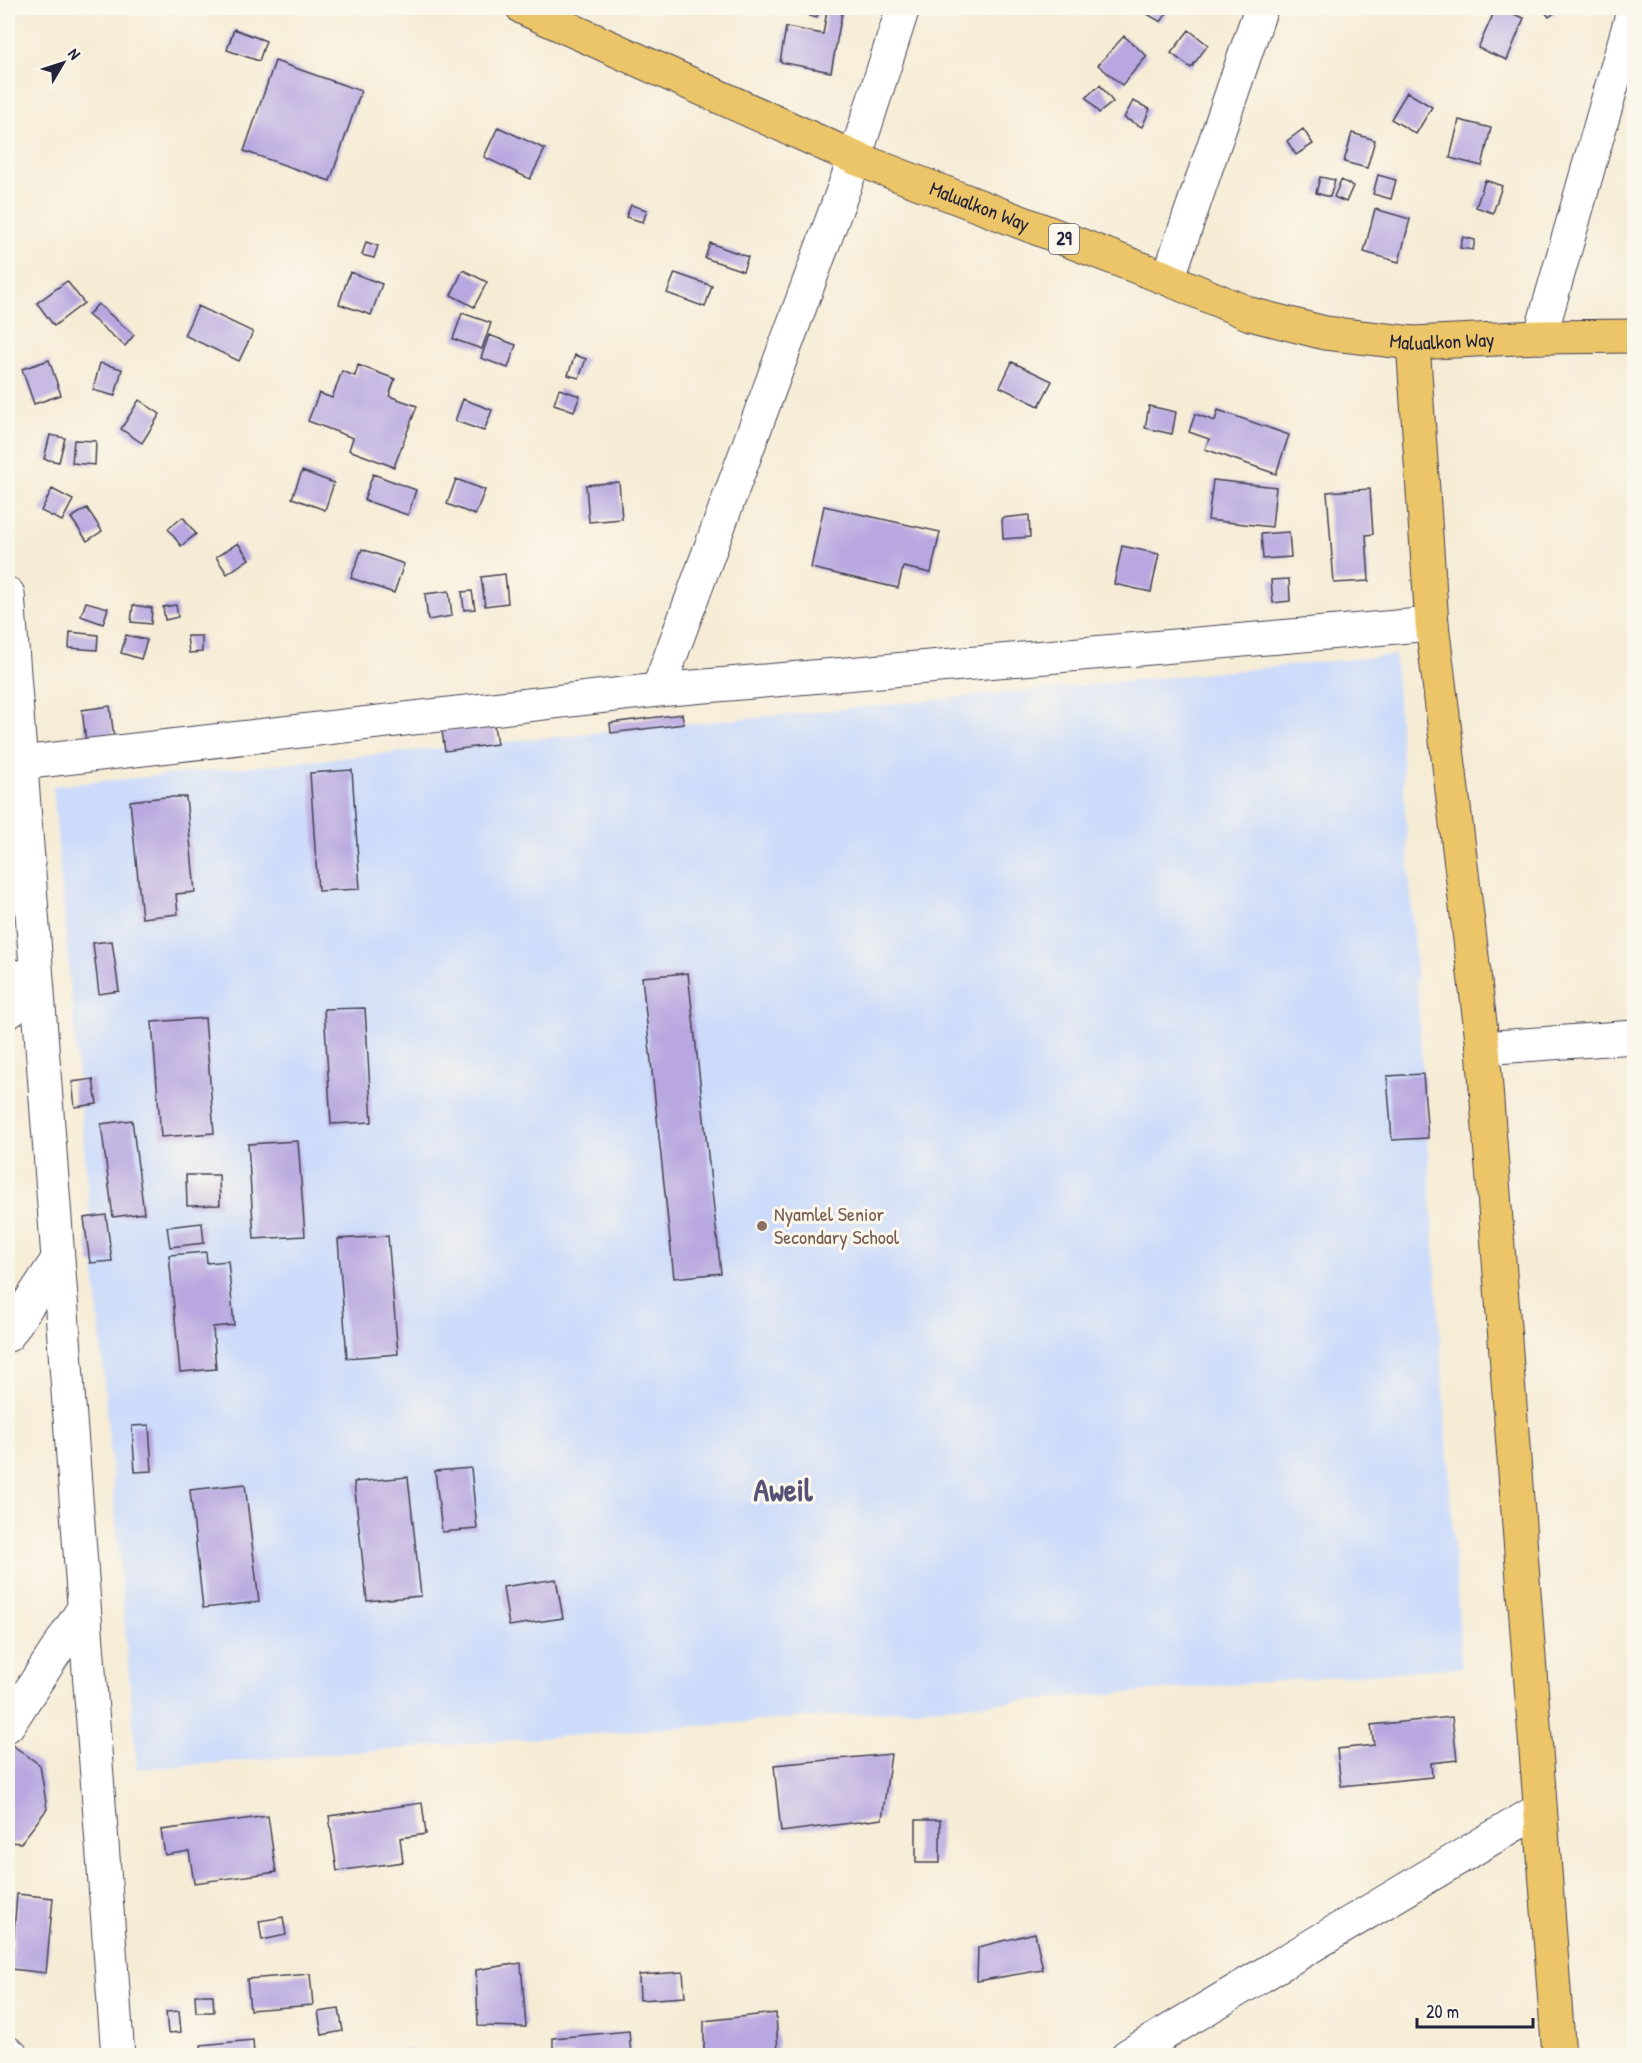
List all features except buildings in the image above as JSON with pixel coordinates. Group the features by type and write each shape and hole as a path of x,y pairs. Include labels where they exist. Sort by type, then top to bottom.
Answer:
{"main road":[{"name":"Malualkon Way","path":"523,8 855,158 1168,279 1250,314 1325,333 1413,343 1540,337 1635,336"},
{"path":"1413,343 1432,624 1483,1048 1559,2055"}],"street":[{"path":"658,690 855,158 903,8"},
{"path":"1168,279 1261,8"},
{"path":"1540,337 1635,8"},
{"path":"8,594 11,673 21,763 118,2055"},
{"path":"21,763 658,690 1432,624"},
{"path":"8,974 38,991"},
{"path":"8,1012 38,991"},
{"path":"1483,1048 1635,1037"},
{"path":"8,1335 58,1259"},
{"path":"8,1725 84,1608"},
{"path":"1126,2055 1539,1810"},
{"path":"8,2053 12,2055"}],"shaded area":[{"name":"Nyamlel Senior Secondary School","path":"1395,655 1462,1667 137,1769 53,786"}],"place":[{"name":"Nyamlel Senior Secondary School","path":"762,1226"}],"district":[{"name":"Aweil","path":"783,1490"}]}
